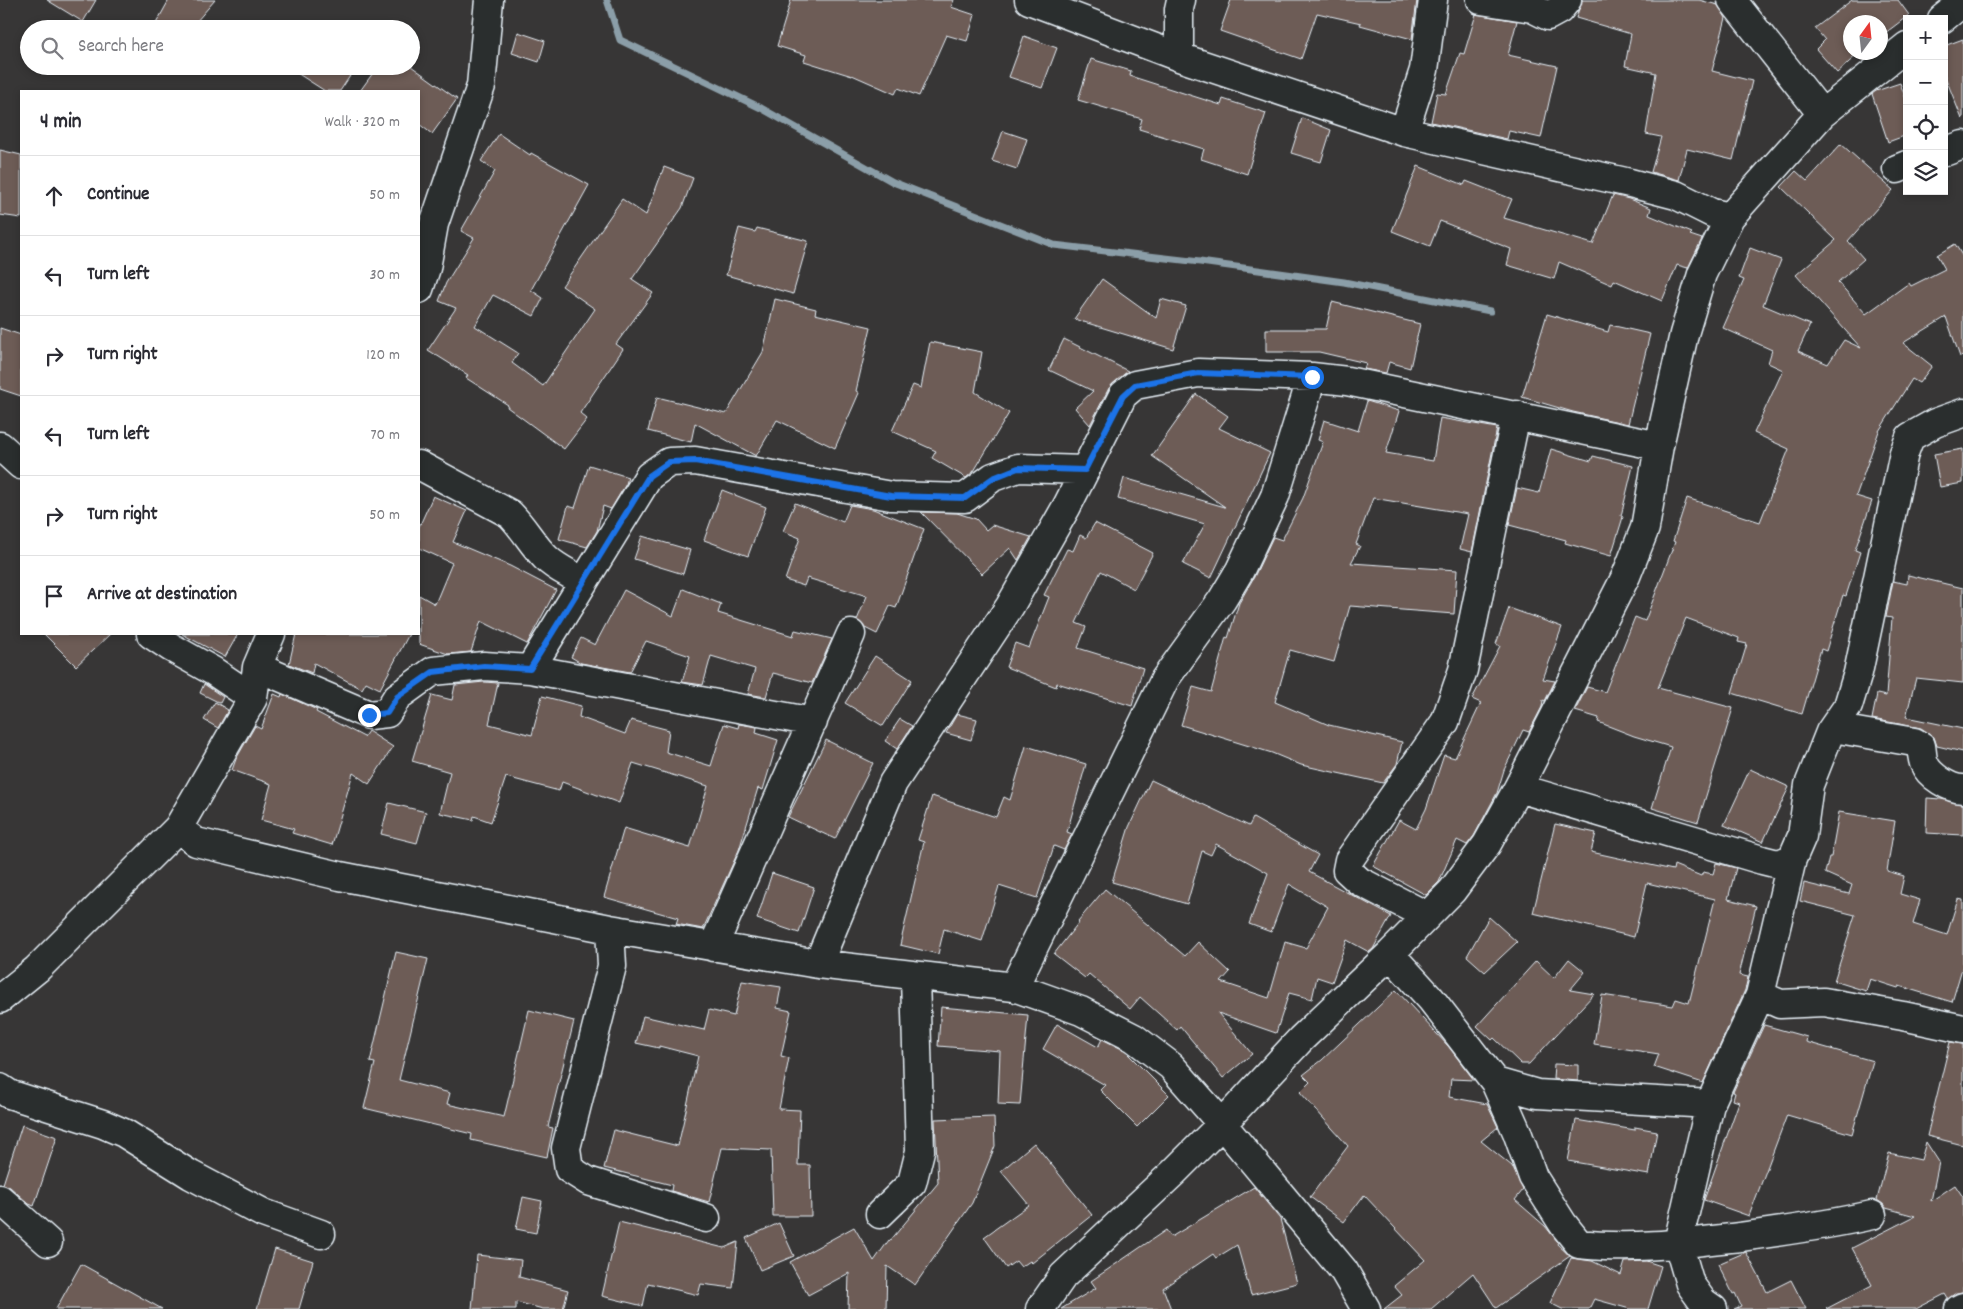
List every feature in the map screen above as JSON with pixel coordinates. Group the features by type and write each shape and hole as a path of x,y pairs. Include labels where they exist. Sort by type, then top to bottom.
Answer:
{"street":[{"path":"421,275 434,224 481,86 488,0"},
{"path":"1029,0 1179,57 1404,132 1630,183 1676,196 1712,213 1730,217"},
{"path":"1179,57 1179,9 1181,0"},
{"path":"1404,132 1424,70 1433,0"},
{"path":"1480,0 1532,8 1548,16 1559,10 1567,0"},
{"path":"1732,0 1822,114"},
{"path":"1947,15 1963,2"},
{"path":"1040,1309 1063,1276 1174,1172 1302,1039 1452,891 1487,844 1518,788 1626,576 1645,528 1658,446 1684,334 1702,274 1730,217 1822,114 1903,49"},
{"path":"1948,151 1963,145"},
{"path":"818,964 893,783 1010,606 1085,470 1123,396 1135,385 1198,373 1312,377 1347,381 1658,446"},
{"path":"1014,987 1165,679 1222,600 1240,570 1275,496 1312,377"},
{"path":"1713,1309 1702,1302 1690,1284 1678,1244 1710,1104 1760,995 1792,859 1802,836 1809,784 1830,732 1848,706 1858,673 1904,454 1910,438 1935,423 1963,413"},
{"path":"1427,916 1359,881 1347,870 1350,860 1445,722 1463,670 1516,415"},
{"path":"0,446 20,464"},
{"path":"530,669 649,476 669,462 695,461 891,496 910,497 965,498 993,478 1018,468 1085,470"},
{"path":"420,466 510,514 523,526 537,548 548,560 583,582"},
{"path":"713,947 851,634"},
{"path":"152,635 213,671 252,698"},
{"path":"0,999 37,969 178,828 252,698 257,666 271,635"},
{"path":"257,666 369,715 387,713 397,697 433,672 484,666 530,669 812,722"},
{"path":"1830,732 1839,729 1914,742 1921,746 1924,763 1937,778 1953,789 1963,788"},
{"path":"1518,788 1762,860 1778,864 1792,859"},
{"path":"178,828 196,842 340,876 610,929 713,947 915,977 1014,987 1081,1011 1134,1038 1171,1066 1222,1124 1344,1271 1366,1309"},
{"path":"610,929 612,966 566,1148 569,1169 588,1182 706,1218"},
{"path":"1390,954 1431,999 1495,1082 1517,1132 1533,1177 1563,1224 1580,1244 1610,1247 1678,1244 1826,1226 1872,1215"},
{"path":"880,1214 912,1183 920,1151 915,977"},
{"path":"1760,995 1780,1004 1824,1002 1963,1029"},
{"path":"1495,1082 1538,1094 1710,1104"},
{"path":"0,1088 9,1094 103,1124 124,1133 191,1175 263,1213 321,1234"},
{"path":"0,1199 48,1242"},
{"path":"1959,1309 1963,1307"}],"building":[{"path":"47,0 96,0 84,20 80,20"},
{"path":"169,0 215,0 198,20 158,20"},
{"path":"791,0 954,0 951,7 975,15 967,41 946,35 919,96 898,88 895,94 852,75 804,61 806,55 777,46"},
{"path":"1231,0 1417,0 1412,39 1360,25 1361,23 1317,13 1301,59 1220,31"},
{"path":"1582,0 1699,0 1718,5 1726,18 1712,71 1752,81 1733,160 1687,149 1679,180 1651,172 1661,137 1646,134 1656,73 1625,66 1631,34 1576,18"},
{"path":"1852,0 1898,0 1909,15 1903,15 1903,20 1888,31 1888,15 1843,15 1843,60 1851,60 1837,73 1816,49 1825,40 1815,28"},
{"path":"1476,14 1517,21 1508,55 1557,66 1541,138 1509,131 1507,139 1431,122 1437,93 1446,94 1460,53 1464,54"},
{"path":"518,32 545,41 539,62 512,53"},
{"path":"1024,36 1057,48 1042,88 1009,77"},
{"path":"1963,39 1962,119 1948,84 1948,45"},
{"path":"1091,59 1131,71 1130,76 1221,105 1223,99 1266,113 1247,174 1201,159 1204,149 1139,129 1142,119 1078,100"},
{"path":"420,72 457,99 432,134 420,125 420,90 361,90 372,75 420,75"},
{"path":"300,75 350,76 341,90 323,90"},
{"path":"1900,83 1903,91 1903,136 1888,142 1872,94"},
{"path":"1302,118 1331,130 1321,162 1291,153"},
{"path":"1003,131 1027,139 1017,169 992,161"},
{"path":"499,134 530,155 531,153 589,185 531,290 543,298 534,316 493,295 475,326 518,353 512,363 543,386 595,309 562,286 622,199 646,215 664,167 693,178 682,208 632,279 653,293 616,344 623,349 580,413 587,419 564,449 507,407 508,405 466,378 468,375 428,350 456,308 439,301 446,283 474,238 461,231 495,171 481,161"},
{"path":"1841,144 1893,190 1848,241 1864,259 1838,282 1866,314 1909,283 1911,286 1945,269 1937,255 1955,244 1963,257 1963,356 1960,357 1946,317 1903,343 1932,366 1919,383 1912,379 1879,431 1856,496 1872,501 1855,550 1860,552 1846,596 1843,595 1826,651 1821,649 1802,714 1732,693 1747,644 1738,642 1739,638 1686,618 1658,688 1733,708 1698,822 1652,808 1671,747 1634,736 1598,722 1599,718 1575,711 1587,687 1605,692 1635,617 1645,621 1675,542 1673,541 1687,498 1760,522 1789,449 1754,433 1783,370 1768,363 1772,350 1723,328 1744,280 1739,278 1750,248 1781,260 1763,305 1810,325 1798,351 1828,364 1844,340 1861,348 1796,275 1836,240 1781,187 1796,171 1807,181"},
{"path":"0,150 20,155 20,218 0,215"},
{"path":"1418,166 1464,185 1466,181 1512,199 1504,218 1593,244 1613,195 1651,208 1649,215 1702,239 1688,268 1677,265 1662,301 1614,280 1612,285 1559,262 1554,279 1507,265 1511,249 1440,221 1430,246 1392,231"},
{"path":"739,228 755,232 757,228 808,241 793,294 726,275"},
{"path":"1102,279 1156,318 1161,299 1186,306 1173,349 1074,319"},
{"path":"775,299 816,309 815,314 871,327 856,391 859,393 835,448 777,420 756,456 695,423 691,442 648,431 657,397 726,414 763,352"},
{"path":"1332,302 1420,324 1410,368 1389,362 1386,373 1364,369 1366,363 1319,352 1266,352 1266,329 1326,329"},
{"path":"1547,314 1608,332 1610,325 1650,334 1628,424 1573,412 1522,397"},
{"path":"0,328 20,335 20,396 0,389"},
{"path":"1064,339 1128,371 1109,388 1090,425 1075,408 1093,391 1049,370"},
{"path":"930,342 982,352 975,392 1009,413 974,471 966,478 932,458 936,451 892,431 913,385 921,388"},
{"path":"1196,394 1228,416 1219,428 1270,453 1211,578 1183,564 1205,524 1118,499 1124,478 1225,507 1152,456"},
{"path":"1367,401 1399,411 1386,453 1433,461 1440,418 1497,428 1472,552 1460,549 1468,514 1373,498 1356,544 1360,546 1351,563 1457,570 1454,614 1350,606 1334,662 1290,650 1275,702 1329,725 1402,742 1397,764 1383,783 1301,765 1272,753 1181,725 1193,687 1211,692 1226,637 1228,638 1239,603 1273,537 1282,540 1303,498 1323,442 1318,440 1324,420 1358,431"},
{"path":"1551,449 1591,461 1593,456 1633,466 1621,516 1623,517 1611,556 1565,543 1566,540 1509,525 1517,488 1539,493"},
{"path":"1963,449 1963,483 1940,487 1934,454"},
{"path":"589,465 628,477 626,484 611,509 603,506 597,531 587,547 559,539 568,506 575,508"},
{"path":"722,490 766,507 748,556 704,540"},
{"path":"433,496 467,511 453,542 510,566 556,590 527,644 481,621 471,652 448,654 419,644 420,596 435,604 452,563 420,548 420,525"},
{"path":"795,503 843,522 850,505 873,509 924,529 896,608 890,606 877,634 865,628 857,620 867,596 807,578 804,586 785,580 800,538 783,531"},
{"path":"921,512 957,513 976,519 986,530 992,525 1031,537 1018,560 1010,548 982,574"},
{"path":"1095,523 1153,553 1134,589 1101,571 1076,623 1086,627 1078,648 1143,668 1132,706 1057,683 1056,687 1006,667 1015,643 1029,648 1049,597 1044,595 1067,549 1073,551 1080,535 1086,538"},
{"path":"642,536 690,550 683,574 634,559"},
{"path":"1908,575 1963,588 1963,683 1916,678 1906,717 1963,729 1963,752 1937,746 1934,737 1921,728 1872,719 1877,694 1886,696 1892,618 1886,617 1893,581 1907,584"},
{"path":"683,589 721,604 718,613 793,636 795,630 832,639 812,683 773,673 766,697 748,694 755,669 711,656 703,685 682,682 690,656 646,641 630,672 581,663 571,657 581,638 595,645 624,590 673,616"},
{"path":"1509,608 1562,627 1543,679 1555,681 1545,701 1543,700 1542,707 1529,732 1523,730 1504,770 1497,793 1474,836 1467,845 1457,840 1439,882 1426,895 1373,866 1399,820 1416,829 1426,809 1444,755 1455,758 1481,703 1472,699 1500,646 1496,644"},
{"path":"45,635 109,635 76,666"},
{"path":"184,635 237,635 225,657"},
{"path":"296,635 408,635 380,689 366,682 362,689 314,663 312,673 289,664"},
{"path":"875,656 912,680 883,726 845,703"},
{"path":"484,682 498,683 489,724 532,735 542,696 581,706 579,717 625,734 631,720 669,730 666,752 711,766 724,724 738,728 739,724 757,727 756,733 778,740 763,790 758,788 739,850 703,929 676,924 678,918 604,897 624,828 690,848 708,786 633,763 619,803 562,782 559,791 506,777 491,822 474,816 473,820 440,813 450,772 412,761 432,695 452,700 455,685"},
{"path":"204,684 223,697 220,703 200,693"},
{"path":"274,694 281,697 282,694 317,710 316,712 364,737 368,731 393,747 369,784 353,773 332,845 292,833 294,829 261,820 271,784 232,770 236,759 255,726 261,729"},
{"path":"215,702 228,710 218,728 204,720"},
{"path":"957,714 977,719 971,740 946,733"},
{"path":"900,719 912,726 897,749 885,741"},
{"path":"826,740 873,763 835,839 788,817"},
{"path":"1026,746 1086,764 1067,832 1072,834 1064,850 1054,846 1037,898 999,886 982,941 944,929 938,954 900,945 924,842 918,840 932,796 996,817 1004,797 1010,800"},
{"path":"1750,769 1789,787 1763,842 1724,825"},
{"path":"1151,780 1249,826 1253,818 1318,855 1309,872 1391,916 1373,949 1369,952 1347,940 1332,982 1317,977 1312,999 1289,993 1276,1033 1218,1013 1252,1054 1223,1078 1180,1026 1177,1030 1140,997 1130,1009 1089,974 1085,978 1054,954 1105,889 1185,956 1198,942 1230,972 1221,982 1269,998 1285,942 1306,948 1328,907 1289,884 1271,932 1249,924 1268,873 1216,844 1211,855 1202,851 1187,904 1112,882 1129,827"},
{"path":"1927,798 1963,804 1963,835 1926,833"},
{"path":"389,803 426,812 417,843 381,834"},
{"path":"1839,812 1895,821 1887,871 1904,876 1900,894 1920,900 1913,924 1947,935 1958,899 1963,900 1963,965 1952,1002 1870,979 1866,991 1834,981 1855,915 1800,901 1804,883 1849,894 1852,885 1825,873 1829,857 1831,857"},
{"path":"1555,824 1596,833 1591,852 1673,870 1674,865 1701,876 1703,872 1713,874 1716,863 1736,868 1728,899 1756,906 1739,975 1748,977 1745,990 1703,1083 1654,1067 1659,1054 1594,1044 1602,995 1673,1006 1676,999 1689,1003 1715,899 1647,883 1634,937 1533,913"},
{"path":"772,873 814,887 799,933 757,919"},
{"path":"1489,917 1517,942 1485,972 1467,956"},
{"path":"396,952 428,959 399,1080 450,1093 447,1104 504,1117 529,1010 574,1021 548,1127 553,1128 547,1157 471,1140 472,1134 364,1108 375,1063 370,1062"},
{"path":"1569,959 1585,972 1570,990 1594,994 1529,1064 1521,1064 1494,1038 1492,1040 1477,1026 1536,961 1554,978"},
{"path":"742,981 781,987 777,1008 791,1011 781,1056 789,1058 779,1109 800,1110 798,1165 810,1165 811,1216 773,1216 771,1150 722,1148 709,1202 671,1191 672,1185 604,1168 614,1130 678,1146 698,1056 659,1046 659,1048 636,1043 643,1016 704,1030 709,1010 734,1016"},
{"path":"1396,990 1449,1047 1474,1080 1451,1079 1449,1097 1487,1104 1498,1127 1481,1141 1512,1166 1523,1190 1515,1200 1545,1226 1558,1242 1557,1244 1570,1256 1496,1308 1473,1273 1431,1309 1384,1309 1402,1295 1394,1286 1425,1260 1364,1195 1344,1222 1310,1197 1348,1146 1300,1092 1310,1082 1303,1075 1322,1060"},
{"path":"941,1007 1028,1015 1020,1105 998,1104 1000,1051 938,1046"},
{"path":"1057,1024 1098,1047 1102,1039 1124,1050 1169,1095 1137,1127 1100,1090 1105,1085 1043,1049"},
{"path":"1764,1025 1807,1037 1806,1042 1873,1061 1852,1134 1787,1115 1749,1216 1704,1200 1739,1102 1733,1100 1735,1093 1733,1092"},
{"path":"1950,1042 1963,1044 1963,1145 1927,1136"},
{"path":"1554,1064 1578,1065 1578,1081 1553,1079"},
{"path":"994,1117 995,1146 972,1203 915,1285 887,1266 886,1309 848,1309 849,1273 808,1295 790,1262 854,1227 874,1261 889,1240 938,1183 935,1119"},
{"path":"1576,1120 1635,1130 1635,1127 1657,1131 1649,1175 1568,1161"},
{"path":"22,1125 57,1137 34,1206 29,1204 10,1187 3,1184"},
{"path":"1926,1142 1939,1162 1931,1201 1955,1185 1963,1197 1963,1292 1956,1293 1948,1299 1945,1294 1916,1309 1826,1309 1872,1285 1852,1248 1915,1216 1886,1208 1877,1200 1889,1153 1921,1160"},
{"path":"1034,1143 1092,1215 1032,1263 1030,1261 1021,1267 1016,1261 1006,1268 984,1237 1029,1205 1001,1171"},
{"path":"1254,1187 1280,1219 1297,1283 1251,1295 1237,1245 1216,1258 1213,1254 1163,1288 1171,1309 1061,1309 1096,1288 1091,1281 1166,1230 1171,1237"},
{"path":"523,1197 542,1201 536,1233 516,1229"},
{"path":"619,1222 724,1248 738,1242 733,1288 701,1284 698,1295 648,1283 643,1306 602,1296"},
{"path":"779,1223 794,1256 760,1270 746,1238"},
{"path":"275,1249 313,1261 299,1309 257,1309"},
{"path":"1746,1252 1767,1292 1791,1280 1806,1309 1734,1309 1741,1306 1718,1264"},
{"path":"477,1255 521,1260 519,1277 568,1290 563,1309 543,1309 516,1302 516,1309 472,1309"},
{"path":"1571,1258 1592,1261 1621,1275 1625,1262 1646,1261 1661,1266 1648,1309 1630,1309 1594,1299 1589,1309 1562,1309 1550,1303"},
{"path":"81,1264 162,1309 56,1309"}],"waterway":[{"path":"607,0 620,40 761,108 893,182 1054,245 1200,262 1344,282 1490,311"}],"route":[{"path":"369,715 387,713 397,697 433,672 484,666 530,669 649,476 669,462 695,461 891,496 965,498 993,478 1018,468 1085,470 1123,396 1135,385 1198,373 1312,377"}]}
